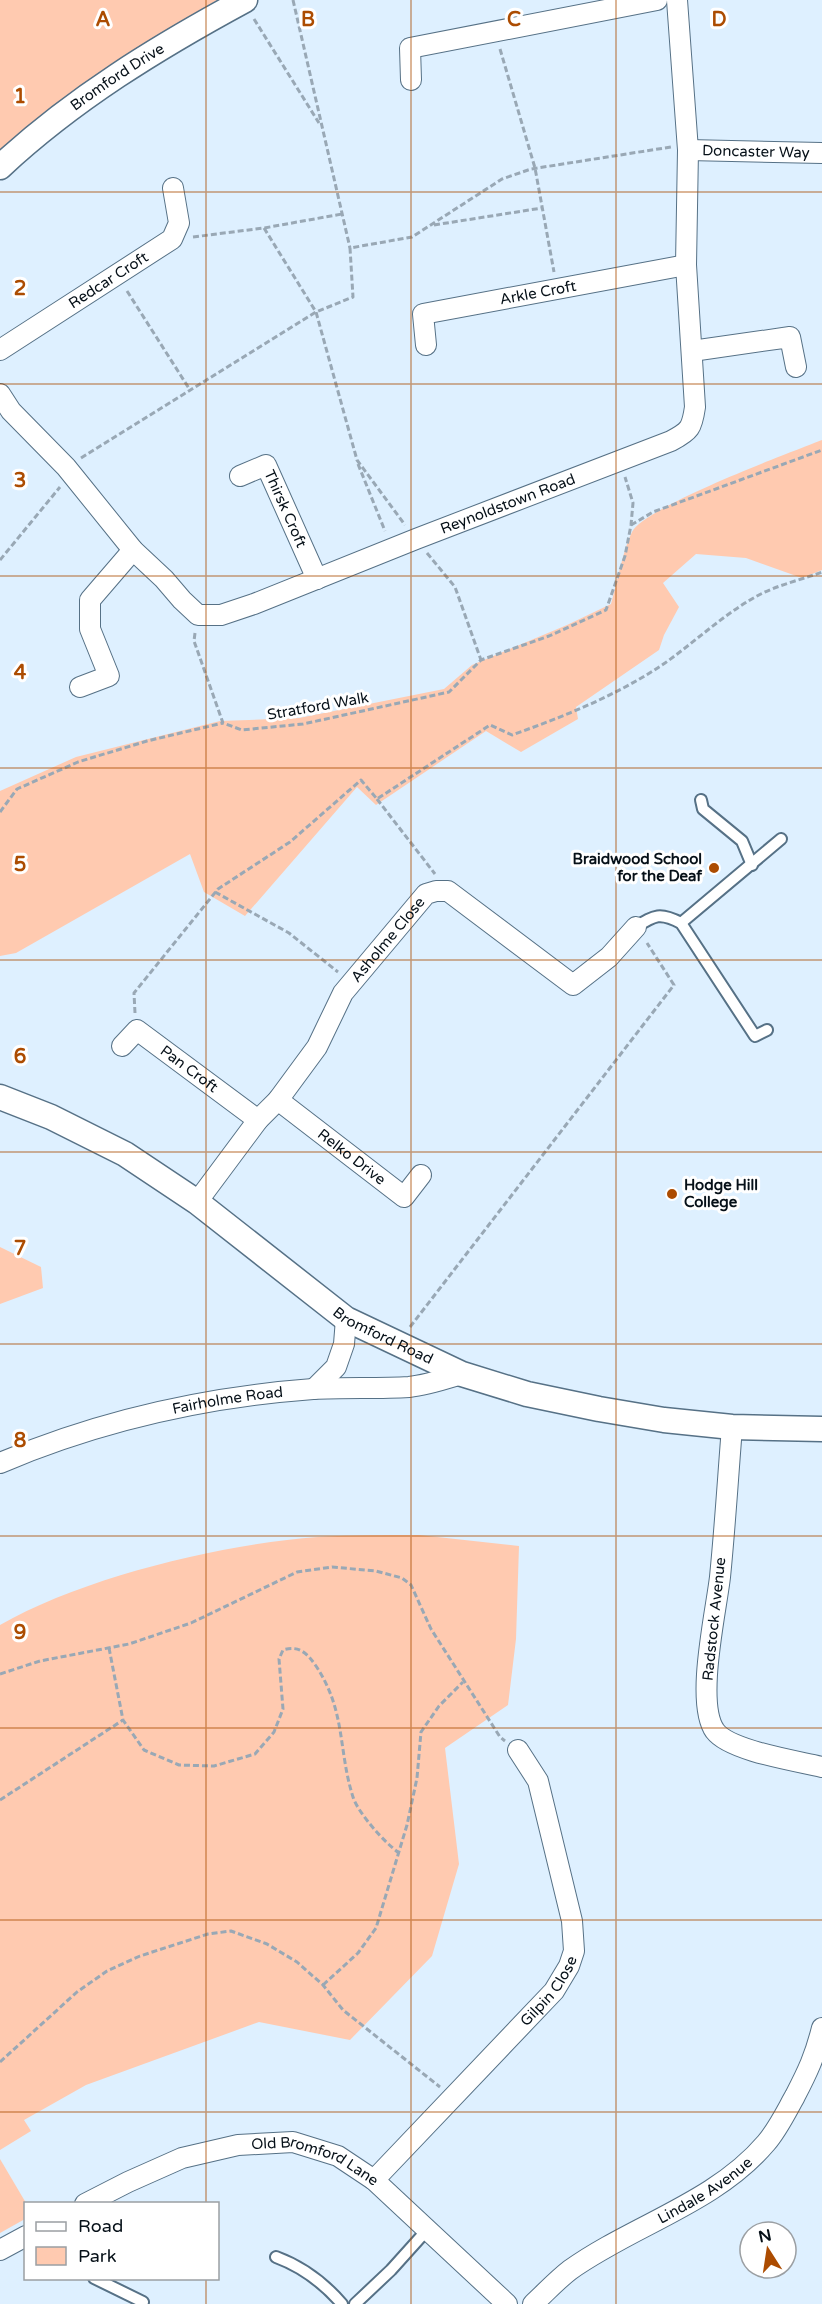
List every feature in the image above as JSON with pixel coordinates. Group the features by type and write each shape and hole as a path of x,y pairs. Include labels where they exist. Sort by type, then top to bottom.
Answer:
{"street":[{"path":"411,80 410,48 657,0"},
{"name":"Reynoldstown Road","path":"198,615 221,615 316,579 671,441 685,434 693,425 695,407 686,265 688,150 678,0"},
{"name":"Bromford Drive","path":"0,167 72,108 147,55 244,1"},
{"name":"Doncaster Way","path":"688,150 822,153"},
{"path":"172,239 179,223 173,188"},
{"name":"Redcar Croft","path":"0,350 172,239"},
{"name":"Arkle Croft","path":"426,345 423,314 686,265"},
{"path":"692,351 790,337 796,367"},
{"path":"0,394 5,416 66,467 133,550 198,615"},
{"name":"Thirsk Croft","path":"240,476 266,465 316,579"},
{"path":"80,687 109,676 90,629 90,600 133,550"},
{"path":"448,891 573,985 609,957 636,927"},
{"name":"Asholme Close","path":"197,1203 258,1120 279,1100 317,1047 343,993 426,894 448,891"},
{"path":"122,1046 136,1029"},
{"name":"Pan Croft","path":"136,1029 258,1120"},
{"name":"Bromford Road","path":"0,1096 51,1117 125,1154 197,1203 346,1319 462,1374 526,1394 664,1420 732,1427 822,1430"},
{"name":"Relko Drive","path":"279,1100 404,1197 421,1175"},
{"path":"314,1389 336,1367 344,1344 346,1319"},
{"name":"Fairholme Road","path":"0,1463 95,1428 188,1406 314,1389 411,1386 462,1374"},
{"name":"Radstock Avenue","path":"732,1427 720,1577 709,1649 706,1697 709,1716 716,1731 735,1746 822,1767"},
{"name":"Gilpin Close","path":"374,2180 554,1991 569,1966 574,1951 572,1921 538,1781 519,1750"},
{"name":"Lindale Avenue","path":"533,2304 570,2271 631,2233 697,2198 746,2164 780,2124 815,2056 822,2028"},
{"name":"Old Bromford Lane","path":"89,2202 182,2158 238,2145 293,2142 338,2156 374,2180 507,2304"},
{"path":"0,2250 24,2238"}],"lane":[{"path":"701,800 703,809 742,841 752,864"},
{"path":"681,923 780,839"},
{"path":"636,927 653,916 668,916 681,923 755,1036 767,1030"},
{"path":"355,2304 391,2270 427,2230"},
{"path":"276,2258 306,2271 326,2286 342,2304"},
{"path":"98,2280 143,2302"}],"path":[{"path":"0,560 63,484 66,467 316,312 353,297 350,248 293,0"},
{"path":"244,1 321,127"},
{"path":"495,31 535,168 557,289"},
{"path":"350,248 412,237 502,179 535,168 668,146 688,150"},
{"path":"431,225 542,208"},
{"path":"172,239 264,228 342,214"},
{"path":"264,228 316,312 357,460 392,548"},
{"path":"116,274 190,390"},
{"path":"632,525 653,513 822,450"},
{"path":"357,460 455,587 481,660"},
{"name":"Stratford Walk","path":"223,723 242,730 303,724 449,692 481,660 549,636 606,610 625,556 632,525 633,503 620,461"},
{"path":"377,799 490,725 512,735 565,716 610,695 664,663 708,628 758,595 822,572"},
{"path":"0,812 17,789 78,762 147,741 223,723 194,641 198,615"},
{"path":"136,1029 134,993 215,892 290,842 361,780 448,891"},
{"path":"215,892 289,933 352,982"},
{"path":"398,1342 674,985 636,927"},
{"path":"0,1674 40,1661 129,1644 191,1623 297,1572 332,1567 376,1571 402,1578 411,1585 430,1629 463,1682 500,1737 519,1750"},
{"path":"110,1648 123,1720 144,1750 179,1765 214,1766 255,1754 274,1732 283,1709 279,1659 283,1650 293,1647 304,1651 326,1681 334,1700 353,1799 374,1829 390,1847 399,1853"},
{"path":"323,1985 358,1953 376,1928 399,1853 417,1778 421,1732 439,1706 463,1682"},
{"path":"0,1800 123,1720"},
{"path":"0,2062 77,1992 107,1971 140,1956 208,1934 231,1931 250,1936 297,1962 323,1985 343,2010 453,2098"}],"green space":[{"path":"0,0 217,0 174,26 0,150"},
{"path":"822,440 822,570 802,578 746,558 696,554 663,583 679,607 659,650 576,707 578,719 521,752 486,731 376,805 357,787 245,916 204,892 190,854 16,953 0,956 0,791 76,757 220,721 299,718 444,689 472,665 611,604 629,539 642,521 689,495"},
{"path":"0,1247 41,1267 43,1288 0,1304"},
{"path":"419,1535 519,1546 516,1639 508,1705 445,1748 459,1864 432,1956 350,2040 259,2022 86,2085 24,2120 31,2131 0,2150 0,1625 72,1592 112,1578 197,1555 318,1537"},
{"path":"0,2159 25,2202 24,2220 0,2233"}],"place":[{"name":"Braidwood School for the Deaf","path":"714,868"},
{"name":"Hodge Hill College","path":"672,1194"}]}
